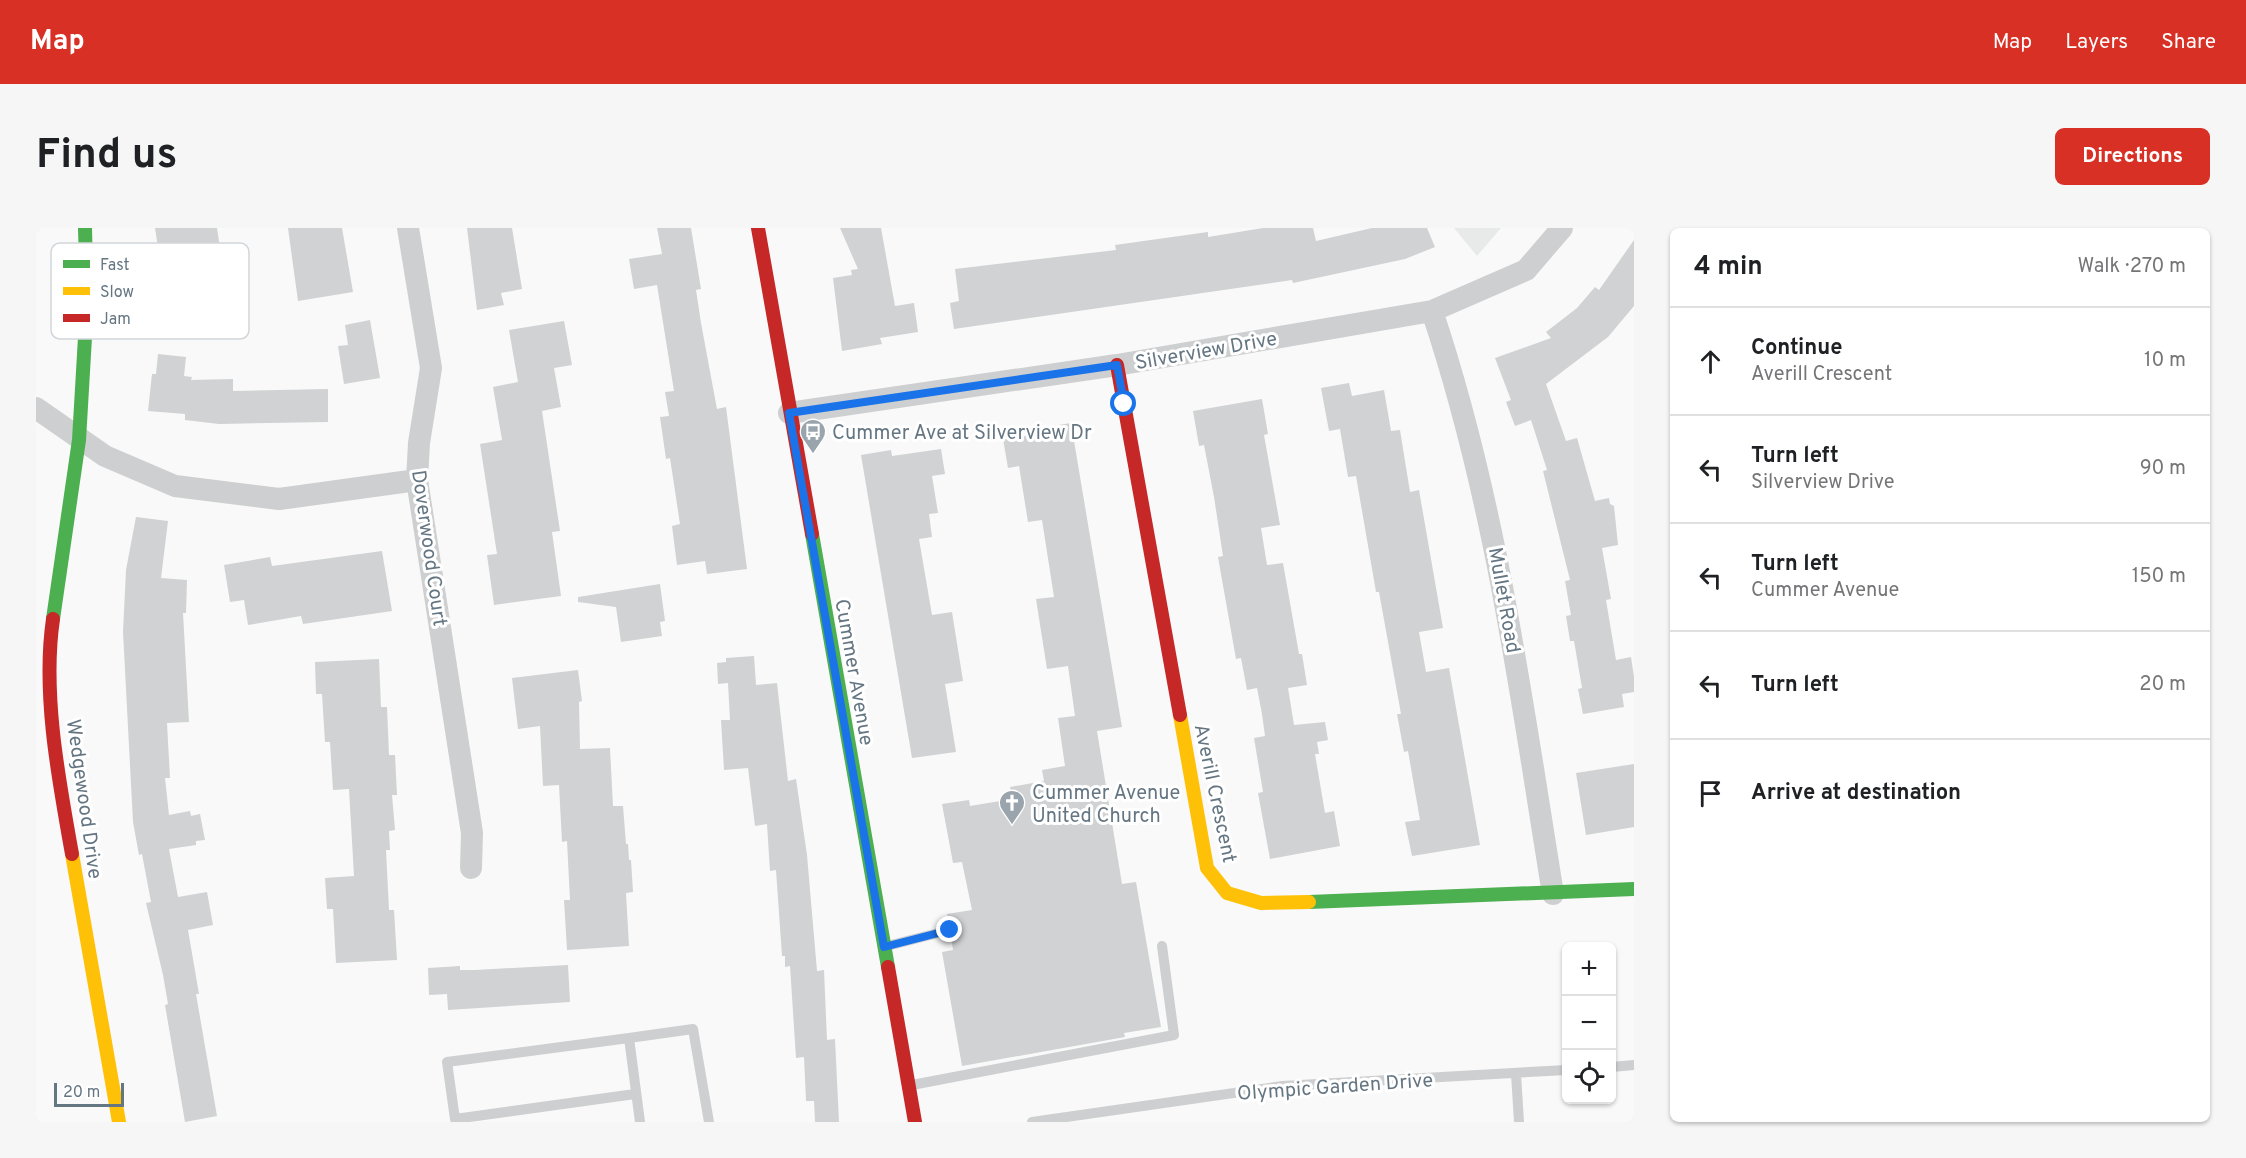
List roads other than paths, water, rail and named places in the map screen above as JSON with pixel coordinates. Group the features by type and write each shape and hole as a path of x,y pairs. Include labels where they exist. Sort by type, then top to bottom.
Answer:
{"street":[{"name":"Wedgewood Drive","path":"85,228 85,243"},
{"name":"Doverwood Court","path":"408,228 431,368 419,443 417,480 472,833 471,868"},
{"name":"Cummer Avenue","path":"758,228 915,1122"},
{"name":"Silverview Drive","path":"789,413 1117,365 1432,311 1526,270 1562,228"},
{"name":"Mullet Road","path":"1432,311 1458,389 1497,548 1553,894"},
{"name":"Wedgewood Drive","path":"85,339 79,440 51,634 52,699 56,765 118,1122"},
{"name":"Averill Crescent","path":"1117,365 1207,868 1227,893 1261,903 1553,894 1634,889"},
{"path":"36,408 105,456 175,486 279,499 417,480"}],"lane":[{"path":"884,947 950,930"},
{"path":"909,1086 1173,1035 1162,946"},
{"path":"635,1094 455,1119 447,1062 693,1029 709,1122"},
{"path":"629,1038 640,1122"},
{"path":"1616,1067 1634,1065"},
{"name":"Olympic Garden Drive","path":"1032,1122 1282,1086 1562,1070"},
{"path":"1516,1074 1519,1122"}],"place":[{"name":"Cummer Ave at Silverview Dr","path":"813,455"},
{"name":"Cummer Avenue United Church","path":"1012,826"}]}
